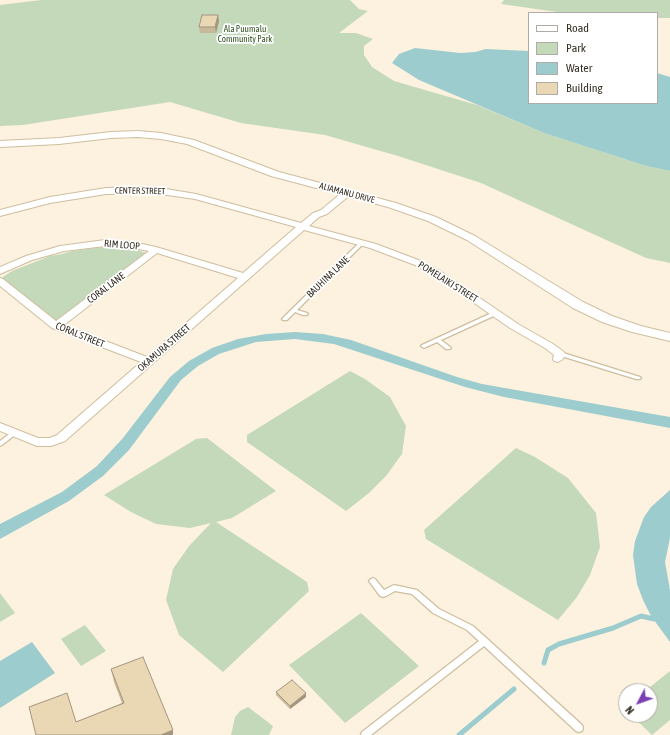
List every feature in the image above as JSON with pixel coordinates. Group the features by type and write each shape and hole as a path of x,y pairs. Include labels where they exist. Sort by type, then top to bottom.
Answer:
{"street":[{"name":"ALIAMANU DRIVE","path":"0,144 59,141 125,135 161,136 190,142 250,166 392,205 444,224 490,249 578,305 607,319 637,329 670,337"},
{"name":"CENTER STREET","path":"0,212 72,196 106,191 149,190 196,197 302,227"},
{"name":"OKAMURA STREET","path":"0,427 41,443 51,442 61,438 302,227 316,215 324,212 343,192"},
{"name":"POMELAIKI STREET","path":"302,227 362,243 395,254 427,268 559,357"},
{"name":"RIM LOOP","path":"0,271 35,256 64,248 84,244 124,244 156,250 245,277"},
{"name":"CORAL LANE","path":"56,326 156,250"},
{"name":"CORAL STREET","path":"0,281 56,326 150,361"}],"lane":[{"name":"BAUHINA LANE","path":"285,319 362,243"},
{"name":"BAUHINA LANE","path":"294,310 306,314"},
{"path":"424,346 496,314"},
{"path":"438,340 448,348"},
{"name":"POMELAIKI STREET","path":"559,357 638,378"},
{"path":"0,444 14,433"},
{"path":"373,581 384,594 394,588 414,592 436,611 470,628 579,728"},
{"path":"365,735 485,641"}],"green space":[{"name":"Ala Puumalu Community Park","path":"41,0 350,0 359,9 368,11 339,33 356,33 373,39 364,46 364,55 372,67 394,81 477,105 544,133 646,166 670,171 670,263 646,258 481,183 398,156 325,135 241,123 170,102 23,125 0,126 0,5"},
{"path":"504,0 670,0 670,18 658,18 658,12 557,12 501,4"},
{"path":"103,247 138,249 150,254 56,326 0,279 12,271 50,256 72,251"},
{"path":"350,371 365,379 390,397 406,426 402,454 386,476 369,493 346,511 247,442 247,435"},
{"path":"207,438 276,491 232,518 216,522 307,582 309,591 223,672 179,635 166,600 173,569 189,546 211,523 190,528 156,524 131,512 104,495 196,439"},
{"path":"516,448 535,457 568,478 596,513 600,547 590,575 577,597 558,620 426,539 424,530"},
{"path":"0,593 15,613 0,622"},
{"path":"361,613 419,666 345,723 289,665"},
{"path":"85,625 106,651 81,666 61,639"},
{"path":"670,671 670,720 652,735 639,723 658,723 658,683 655,683"},
{"path":"248,707 273,726 269,735 231,735 235,717 240,711"}],"water":[{"path":"415,48 460,53 475,52 486,49 528,51 528,104 658,104 658,73 670,77 670,171 646,166 544,133 419,80 392,63 399,54"},
{"path":"295,332 323,334 351,340 457,377 482,384 670,417 670,428 504,397 465,387 334,344 295,339 256,342 219,354 198,366 181,380 129,450 103,476 69,501 0,539 0,524 62,492 97,466 123,438 170,377 189,361 212,348 238,339 266,334"},
{"path":"670,490 670,538 665,562 670,590 670,642 651,616 643,600 637,584 633,555 635,541 644,517 651,507"},
{"path":"32,642 55,673 0,708 0,661"}],"building":[{"path":"202,15 218,15 215,27 199,27"},
{"path":"143,657 173,730 161,735 36,735 29,707 67,693 76,722 124,703 111,669"},
{"path":"292,680 306,693 290,706 276,692"}],"waterway":[{"path":"544,663 548,650 559,644 613,628 641,616 654,619"},
{"path":"459,735 514,689"}]}
